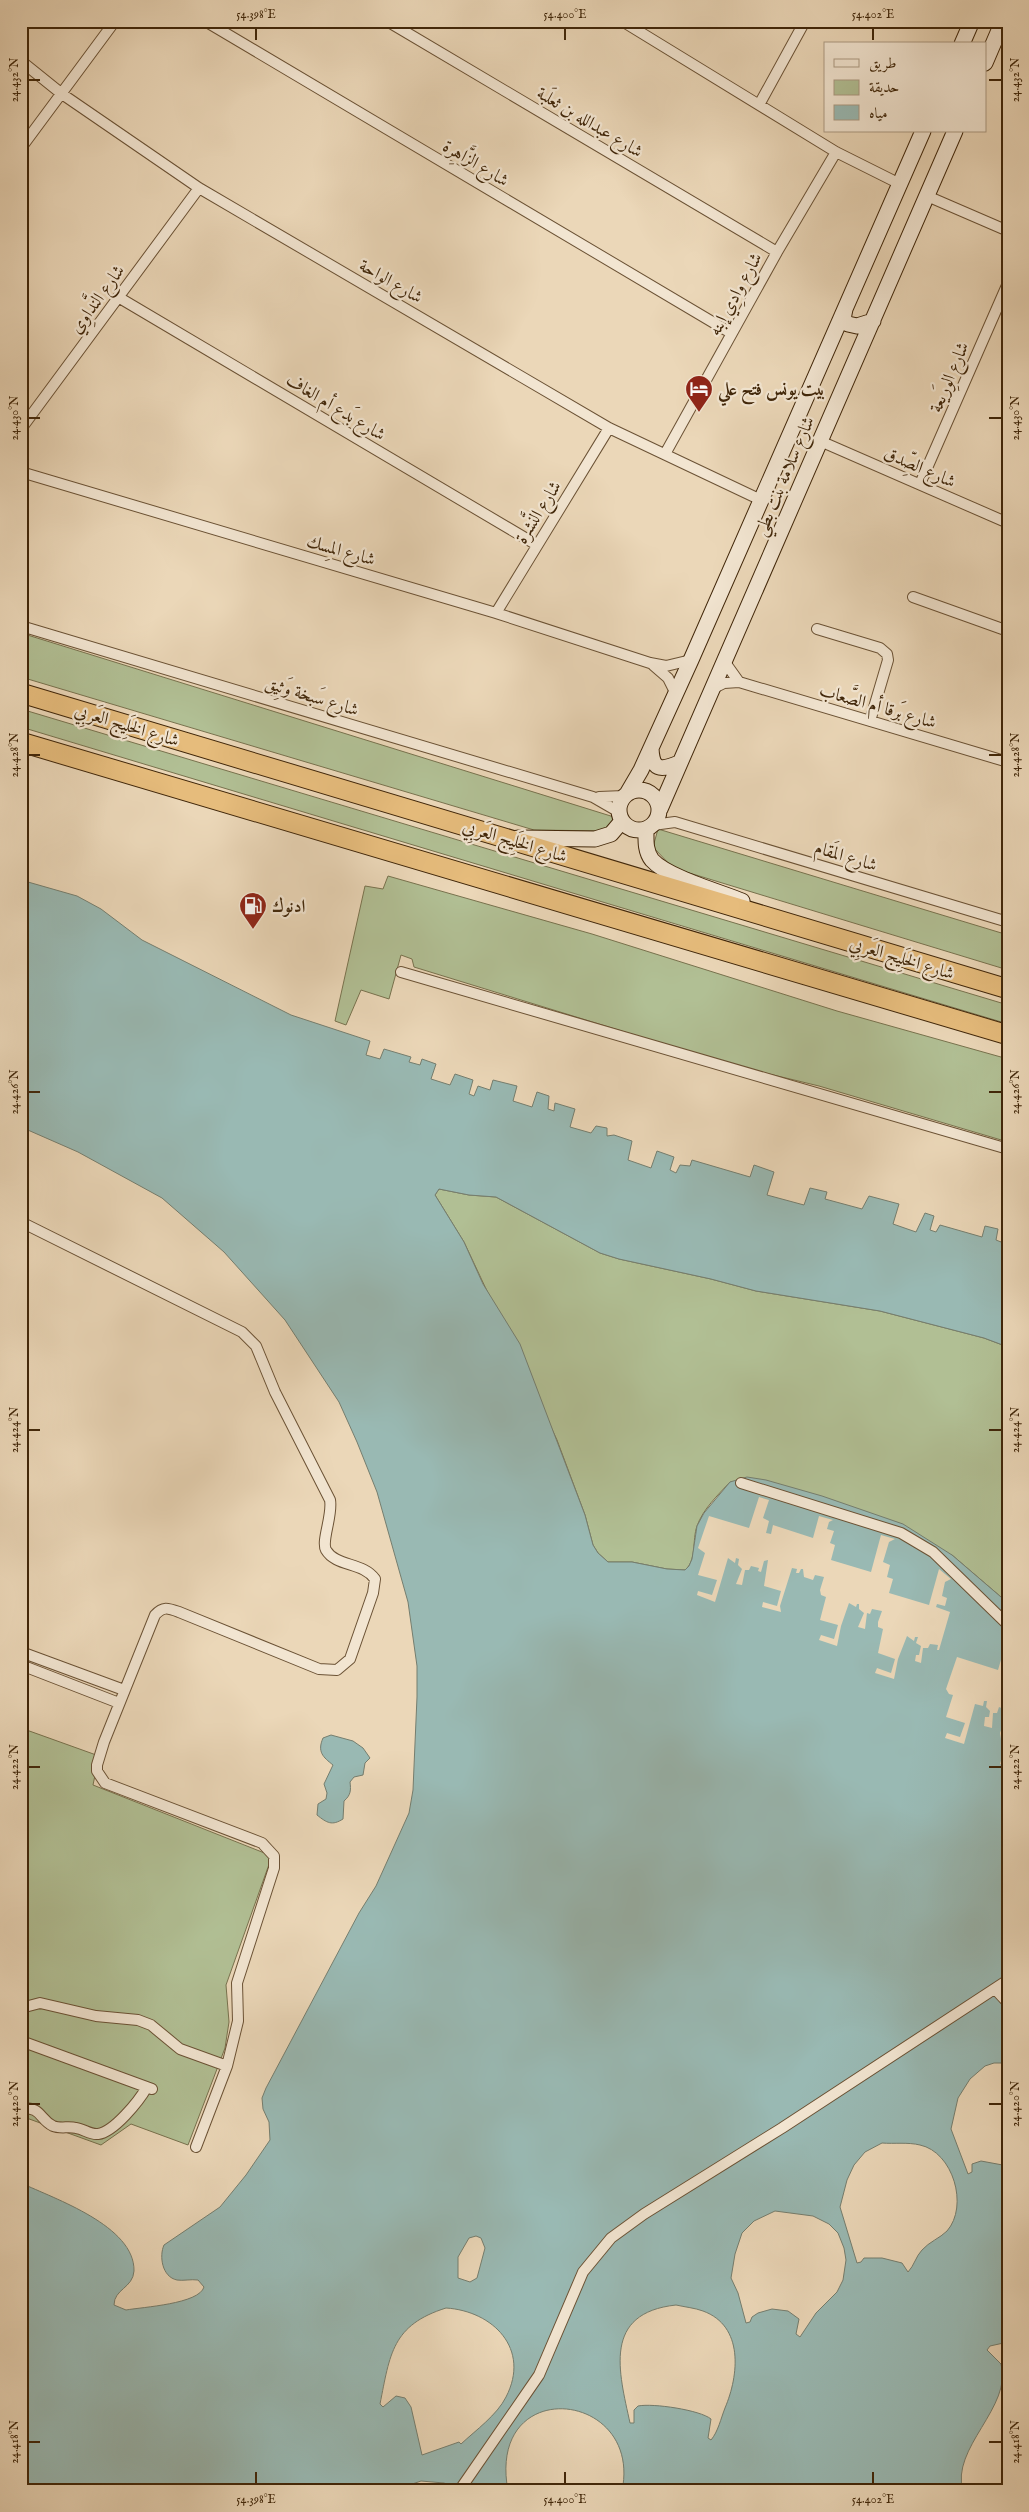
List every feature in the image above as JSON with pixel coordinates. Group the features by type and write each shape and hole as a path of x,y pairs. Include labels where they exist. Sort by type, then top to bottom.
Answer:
{"highway":[{"name":"شارع الخَلِيج العَربِي","path":"21,693 1008,989"},
{"path":"21,742 1008,1035"}],"main road":[{"path":"963,42 972,21"},
{"path":"986,61 1004,24"},
{"name":"شارع سلامة بنت بطي","path":"626,795 651,748 676,694 923,132"},
{"name":"شارع سلامة بنت بطي","path":"660,810 955,132"},
{"path":"846,308 843,319 848,324 856,326 872,321"},
{"path":"651,748 652,760 656,766 663,769 679,763"},
{"path":"650,827 637,830 628,827 621,816 620,804 626,795 637,790 648,792 656,798 660,810 650,827 648,852 656,863 675,874 745,903 762,916"},
{"path":"508,839 595,839 611,834 621,816"}],"street":[{"path":"21,148 115,21"},
{"name":"شارع الزَّاهِرة","path":"205,21 731,333"},
{"name":"شارع عبدالله بن ثعلَبة","path":"387,21 777,252"},
{"path":"622,21 760,103 836,152 900,184"},
{"path":"760,103 805,21"},
{"name":"شارع الواحة","path":"21,62 62,94 199,188 609,428 761,500"},
{"name":"شارع وادِي إبنه","path":"666,454 731,333 836,152"},
{"name":"شارع النَّداوِي","path":"21,429 199,188"},
{"path":"927,196 1008,231"},
{"name":"شارع الوِرَيعة","path":"920,484 1008,282"},
{"name":"شارع بَدع أم الغاف","path":"118,297 537,545"},
{"name":"شارع النَّشرة","path":"496,613 609,428"},
{"name":"شارع الصِّدق","path":"820,440 1008,523"},
{"name":"شارع المِسك","path":"21,472 496,613 650,663 666,666 691,660"},
{"path":"913,597 1008,631"},
{"name":"شارع سَبخة وَثِيق","path":"21,626 593,797 621,816"},
{"path":"817,629 880,648 887,654 888,660 870,720"},
{"path":"712,690 724,683 738,682 724,661"},
{"name":"شارع المِسك","path":"650,663 664,673 676,694"},
{"name":"شارع بَرقا أم الصَّعاب","path":"738,682 1008,762"},
{"name":"شارع سَبخة وَثِيق","path":"593,797 626,795"},
{"name":"شارع المَقام","path":"660,810 675,822 1008,922"},
{"name":"شارع المَقام","path":"650,827 675,822"},
{"path":"401,972 1008,1149"},
{"path":"21,1222 242,1332 256,1346 275,1392 330,1500 332,1509 324,1538 325,1549 333,1558 364,1569 375,1580 373,1593 350,1659 337,1670 319,1669 166,1608 160,1609 155,1615 124,1690 97,1765 102,1780 262,1843 274,1856 274,1868 237,1983 238,2021 226,2066 196,2147"},
{"path":"741,1483 900,1533 933,1552 1008,1625"},
{"path":"21,1652 124,1690"},
{"path":"21,1665 119,1703"},
{"path":"458,2491 539,2375 583,2272 611,2238 644,2214 782,2128 1008,1980"},
{"path":"995,1989 1008,2003"},
{"path":"21,2008 40,2003 96,2016 138,2020 151,2025 180,2049 226,2066"},
{"path":"21,2041 150,2088 109,2130 100,2134 90,2133 77,2128 52,2125 36,2109 21,2108"}],"green space":[{"path":"21,633 614,817 610,831 534,830 21,677"},
{"path":"21,709 1008,1005 1008,1024 21,727"},
{"path":"658,829 1008,935 1008,970 673,868 653,847"},
{"path":"388,876 592,934 837,1011 1008,1059 1008,1142 819,1086 732,1065 414,967 412,959 401,955 389,999 361,990 346,1025 335,1021 365,886 383,889"},
{"path":"439,1189 469,1195 496,1197 600,1253 619,1259 756,1291 880,1311 984,1338 1008,1347 1008,1603 952,1555 730,1482 711,1502 703,1514 697,1526 691,1561 685,1570 667,1569 632,1562 608,1562 598,1553 593,1545 585,1515 557,1440 464,1242 435,1195"},
{"path":"21,1728 99,1756 93,1785 272,1856 226,1985 229,2022 225,2048 188,2145 131,2124 101,2145 21,2116"}],"water":[{"path":"28,882 77,896 101,909 142,940 291,1015 370,1041 366,1055 380,1059 384,1049 411,1057 409,1062 420,1065 422,1059 436,1064 431,1079 450,1085 455,1074 473,1080 469,1094 474,1096 478,1086 490,1090 493,1080 517,1086 513,1101 532,1107 537,1092 549,1096 548,1109 554,1111 555,1103 575,1109 570,1127 591,1133 596,1126 607,1128 607,1136 614,1135 632,1141 628,1160 651,1168 657,1151 674,1157 670,1170 676,1173 680,1165 690,1166 692,1160 750,1177 754,1165 774,1172 767,1195 804,1205 810,1188 827,1192 825,1199 862,1209 869,1196 899,1204 893,1224 916,1232 925,1213 934,1216 930,1230 936,1232 940,1225 982,1237 985,1226 998,1229 996,1240 1001,1242 1004,1233 1008,1234 1008,1347 984,1338 880,1311 756,1291 619,1259 600,1253 496,1197 469,1195 439,1189 435,1195 464,1242 483,1284 520,1344 585,1515 593,1545 598,1553 608,1562 632,1562 667,1569 685,1570 692,1559 697,1526 704,1513 730,1482 747,1477 766,1480 822,1496 903,1524 952,1555 1008,1603 1008,2063 994,2063 985,2066 970,2079 958,2098 951,2129 968,2174 972,2172 972,2164 981,2161 1008,2166 1008,2342 990,2346 987,2350 1001,2364 1002,2380 991,2412 972,2443 965,2459 961,2475 963,2491 622,2491 622,2457 610,2432 589,2416 565,2409 540,2413 519,2427 507,2453 508,2491 462,2491 444,2483 421,2481 392,2491 21,2491 21,2183 91,2216 122,2241 131,2255 134,2271 133,2277 117,2295 114,2305 126,2310 157,2306 182,2301 200,2293 204,2287 198,2280 177,2280 165,2271 162,2260 164,2245 220,2207 246,2175 270,2140 269,2122 263,2109 262,2098 266,2088 359,1913 376,1886 409,1813 413,1790 417,1666 408,1602 377,1492 339,1402 285,1320 224,1252 162,1198 78,1152 21,1127 21,885","holes":["882,2143 920,2145 932,2150 941,2158 949,2169 954,2181 957,2195 957,2208 954,2220 947,2231 922,2250 908,2272 902,2263 882,2258 864,2258 861,2262 857,2263 840,2207 847,2180 854,2165 865,2152","775,2211 813,2216 829,2224 838,2233 844,2248 846,2260 843,2280 837,2292 816,2313 800,2337 796,2334 799,2319 788,2311 772,2309 758,2313 752,2317 750,2322 746,2323 738,2293 731,2278 735,2254 742,2233 754,2221","476,2236 481,2238 485,2248 477,2278 470,2282 458,2278 458,2257 469,2238","676,2305 703,2311 716,2318 726,2328 732,2340 735,2353 735,2367 730,2395 716,2433 711,2440 708,2438 711,2419 687,2410 645,2405 638,2406 634,2410 634,2423 630,2423 620,2365 621,2348 626,2332 636,2320 652,2310","446,2308 479,2316 503,2336 510,2349 514,2363 513,2380 506,2397 492,2416 461,2444 459,2442 422,2455 411,2407 405,2398 396,2396 383,2407 380,2404 391,2356 404,2333 414,2323"]},
{"path":"331,1735 353,1741 363,1748 370,1758 365,1763 363,1775 354,1777 350,1782 350,1792 344,1801 343,1819 333,1823 327,1822 317,1815 318,1804 326,1799 327,1793 324,1784 333,1765 322,1754 321,1743 323,1738"}],"pier":[{"path":"759,1497 769,1500 763,1518 769,1521 766,1533 771,1534 773,1525 813,1538 819,1516 833,1520 829,1522 827,1529 834,1531 830,1543 835,1545 831,1560 871,1572 881,1535 895,1539 889,1542 883,1562 890,1565 887,1577 893,1579 889,1593 929,1605 939,1569 951,1579 945,1582 942,1596 947,1598 945,1606 937,1604 936,1607 950,1612 939,1650 937,1650 938,1645 930,1644 928,1648 923,1648 921,1663 915,1661 921,1646 916,1643 918,1637 915,1637 914,1641 907,1636 898,1659 894,1679 875,1673 877,1668 891,1673 895,1659 878,1653 883,1629 878,1627 878,1622 882,1611 872,1609 870,1614 867,1613 865,1629 858,1627 864,1613 859,1609 859,1604 856,1607 849,1603 841,1626 837,1646 819,1640 821,1635 834,1639 838,1625 820,1620 826,1597 821,1595 820,1590 824,1577 815,1575 813,1580 804,1577 803,1569 796,1573 797,1569 792,1568 780,1606 781,1612 762,1607 763,1602 777,1606 781,1591 764,1586 768,1560 764,1561 761,1572 758,1571 759,1568 751,1566 749,1570 745,1570 742,1585 736,1584 742,1569 738,1565 739,1559 736,1558 735,1563 728,1558 715,1602 697,1595 698,1591 712,1595 717,1580 698,1575 705,1553 698,1548 709,1516 749,1528"},
{"path":"1008,1636 1008,1707 1006,1710 999,1707 997,1713 993,1713 992,1728 984,1726 985,1717 989,1717 990,1711 986,1707 987,1701 984,1701 983,1706 975,1704 964,1744 945,1738 947,1733 960,1737 965,1723 946,1717 953,1695 949,1694 946,1689 957,1657 998,1670"},
{"path":"1008,1710 1008,1738 1001,1739 1000,1733"},
{"path":"1008,1738 1008,1766 1000,1764"}],"place":[{"name":"بيت يونس فتح علي","path":"699,413"},
{"name":"ادنوك","path":"253,930"}]}
